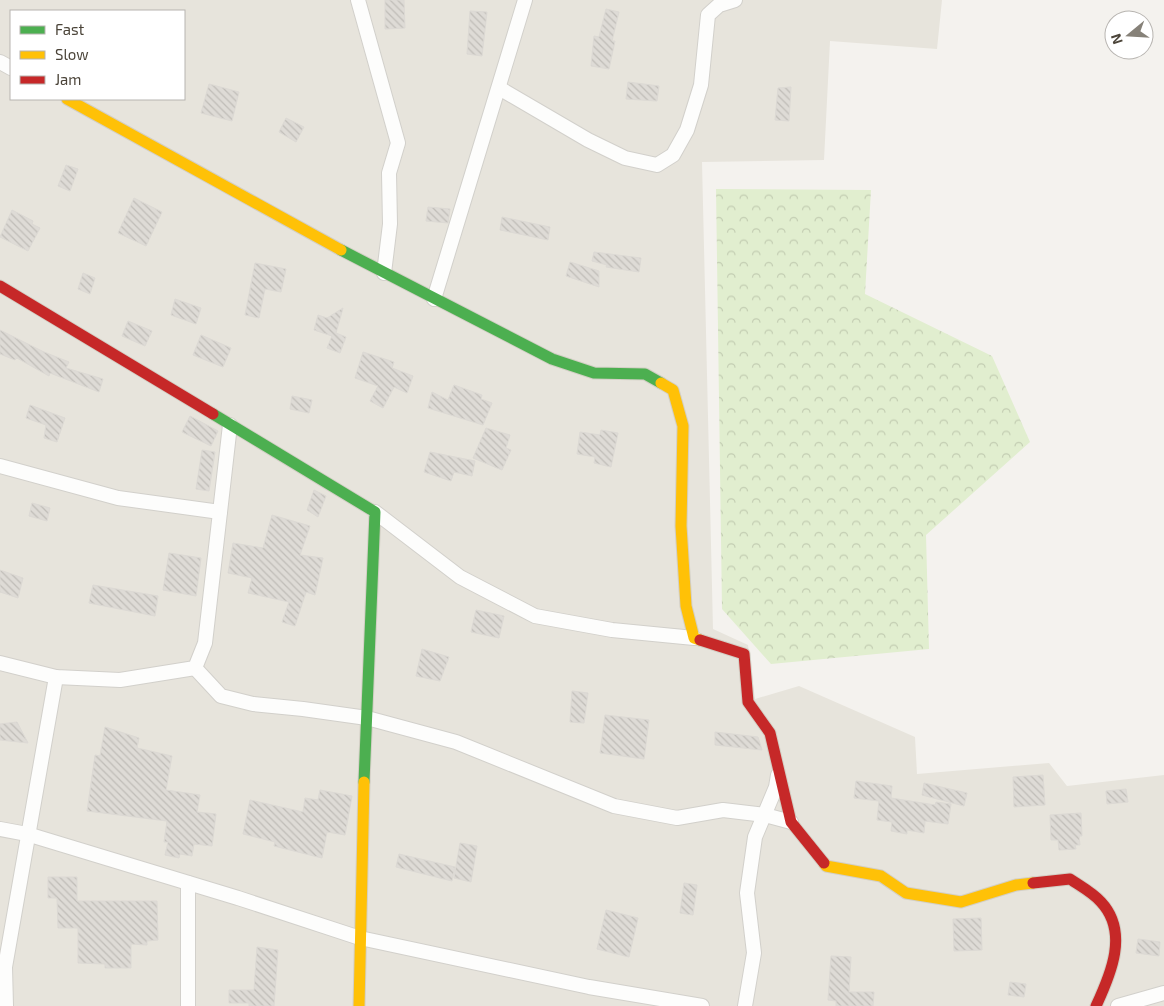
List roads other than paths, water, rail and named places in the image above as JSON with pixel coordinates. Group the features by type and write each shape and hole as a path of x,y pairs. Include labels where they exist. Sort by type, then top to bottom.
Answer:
{"street":[{"path":"358,0 398,143 389,173 390,224 384,273"},
{"path":"434,299 525,0"},
{"path":"499,88 596,144 625,158 657,165 673,155 687,130 701,85 708,15 719,5 735,0"},
{"path":"70,100 384,273 552,359 594,374 646,374 673,390 683,426 681,526 686,606 694,638"},
{"path":"0,286 375,512 460,577 535,616 612,630 694,638 744,654 748,702 770,733 791,822 826,866 881,876 906,893 961,902 1016,885 1070,879 1104,904 1116,934 1114,968 1096,1006"},
{"path":"195,668 205,643 230,425"},
{"path":"0,466 118,498 220,512"},
{"path":"359,1006 375,512"},
{"path":"0,663 56,677 120,680 195,668"},
{"path":"195,668 221,696 253,704 303,708 367,718 456,742 614,806 677,818 723,810 764,815 791,822"},
{"path":"6,1006 5,967 56,677"},
{"path":"745,1006 754,953 747,893 756,837 776,787 779,770"},
{"path":"0,830 27,834 360,938 589,987 702,1006"},
{"path":"188,883 188,1006"},
{"path":"1118,1006 1164,993"}]}
